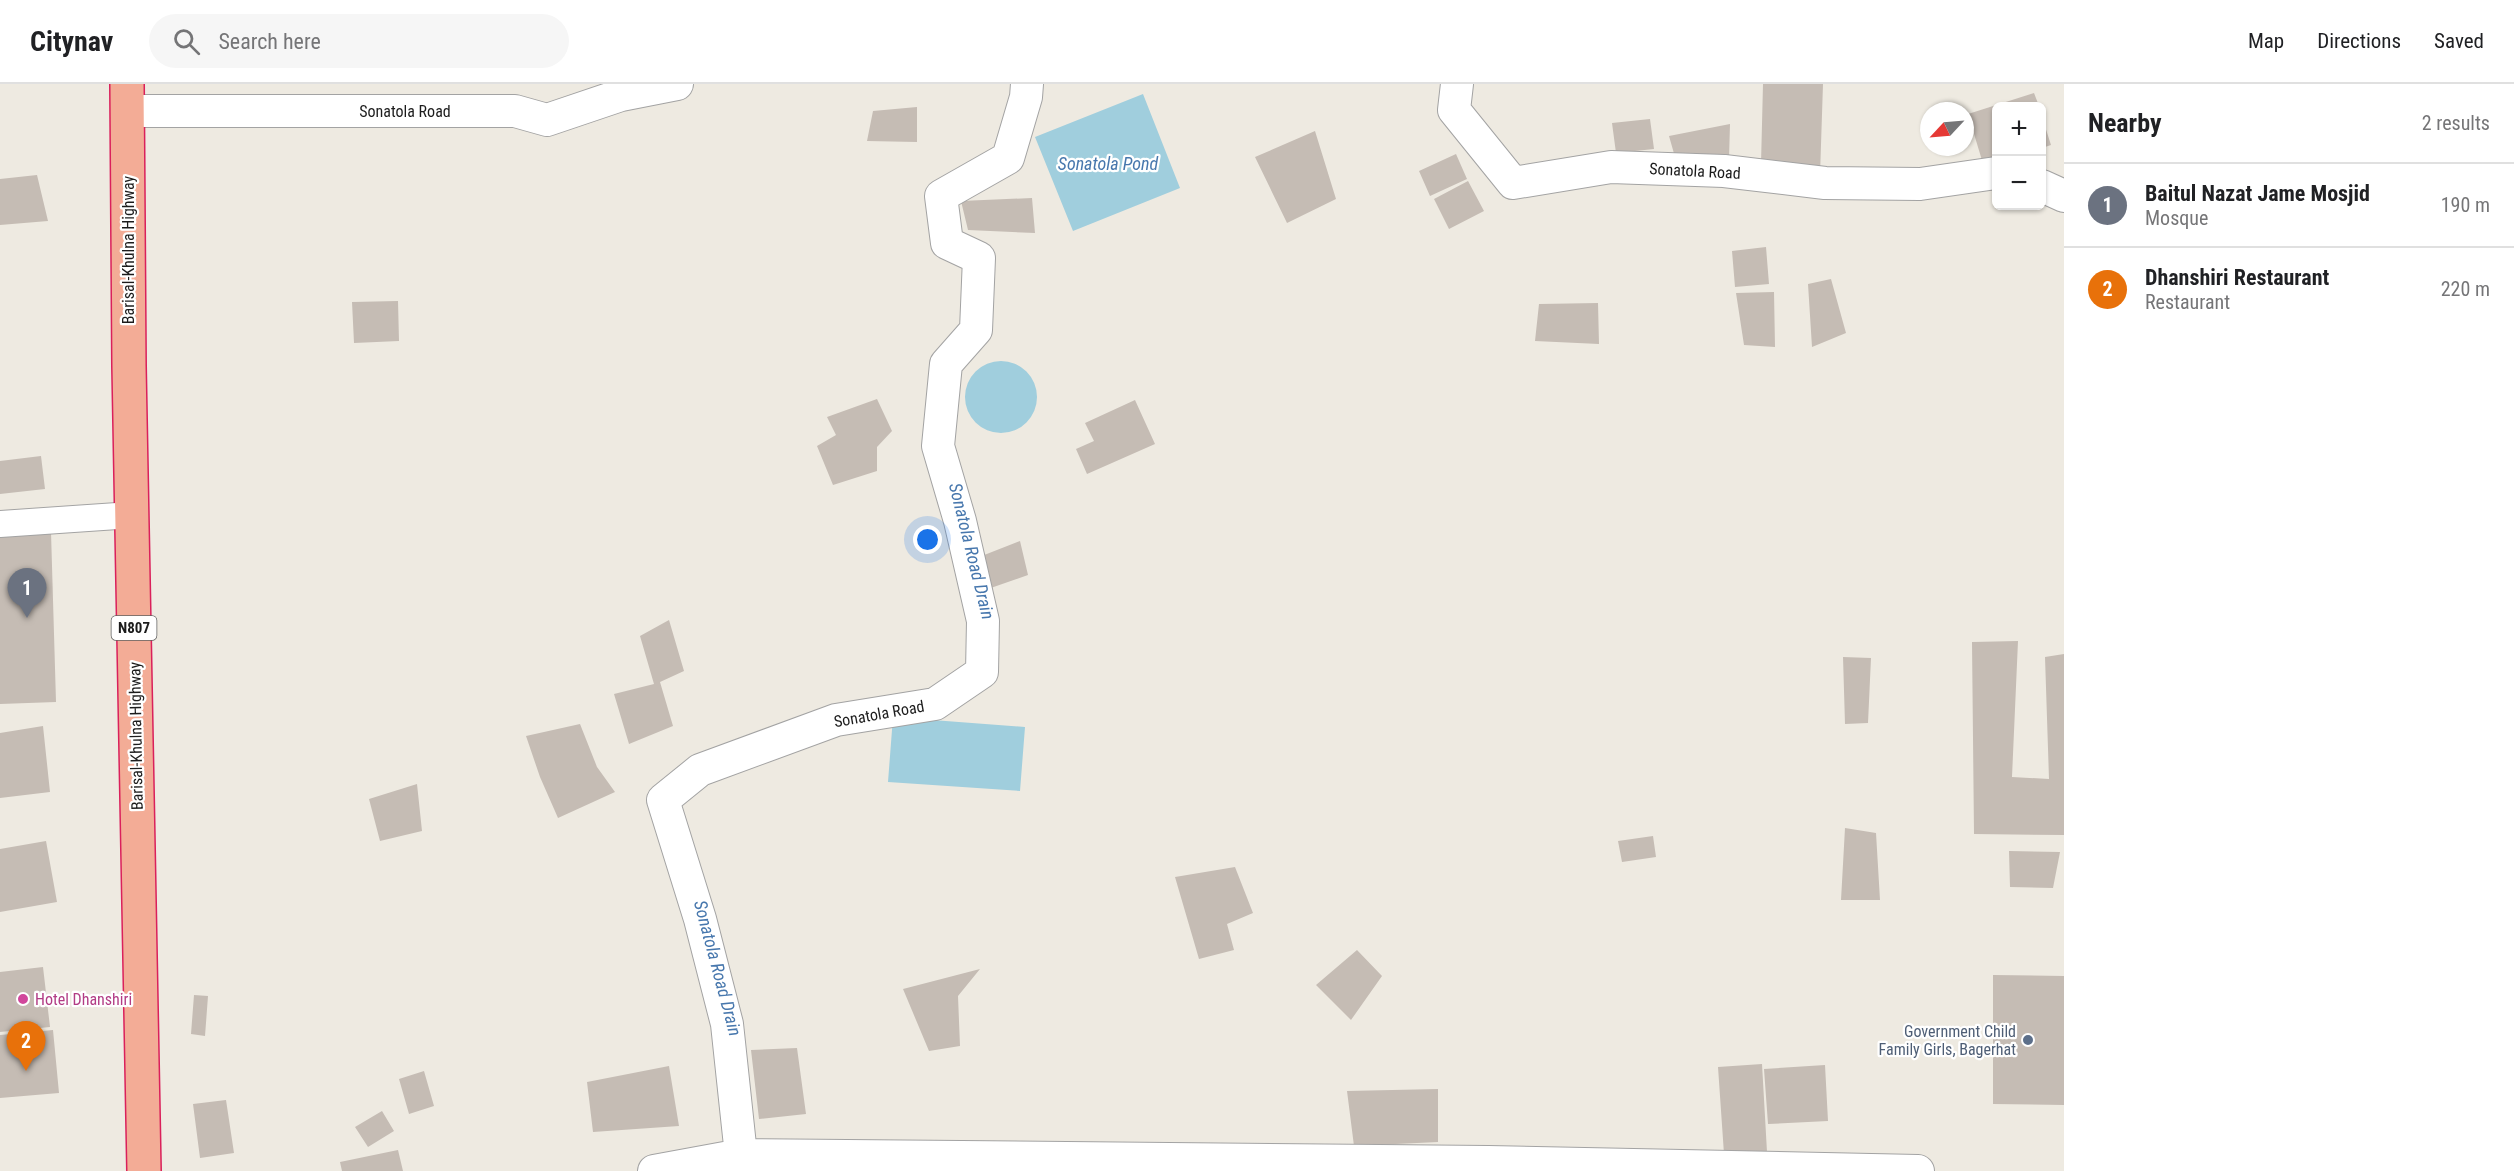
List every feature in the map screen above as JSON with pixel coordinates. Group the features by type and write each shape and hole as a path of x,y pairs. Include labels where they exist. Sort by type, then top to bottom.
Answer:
{"highway":[{"name":"Barisal-Khulna Highway","path":"127,98 144,1171"}],"street":[{"name":"Sonatola Road","path":"127,98 515,111 547,120 621,95 677,84"},
{"name":"Sonatola Road","path":"741,1155 727,1024 700,919 663,800 700,770 836,720 934,704 982,672 983,621 960,521 938,446 946,364 976,330 980,258 947,243 941,196 1008,158 1026,97 1027,84"},
{"name":"Sonatola Road","path":"1457,84 1454,110 1513,183 1611,167 1724,171 1825,183 1920,184 1992,174"},
{"path":"2046,188 2064,196"},
{"path":"0,524 132,515"},
{"path":"654,1171 741,1155 1500,1162 1918,1171"}],"water":[{"name":"Sonatola Pond","path":"1143,94 1180,188 1073,231 1035,137"},
{"path":"1008,361 1027,371 1035,383 1037,397 1035,411 1027,423 1015,431 994,433 975,423 967,411 965,390 975,371 987,363"},
{"path":"893,717 1025,727 1020,791 888,782"}],"building":[{"path":"1763,84 1823,84 1820,175 1761,164"},
{"path":"2034,93 2037,102 2006,102"},
{"path":"1992,106 1992,164 1984,167 1974,134 1974,112"},
{"path":"917,107 917,142 867,141 873,111"},
{"path":"1650,119 1654,149 1616,153 1612,123"},
{"path":"1730,124 1729,159 1677,164 1669,136"},
{"path":"2046,129 2051,145 2046,147"},
{"path":"1315,131 1336,199 1287,223 1255,157"},
{"path":"1456,154 1467,179 1430,196 1419,171"},
{"path":"37,175 48,221 0,225 0,179"},
{"path":"1468,181 1484,211 1449,229 1434,199"},
{"path":"1032,198 1035,233 968,230 961,201"},
{"path":"1766,247 1769,284 1735,287 1732,251"},
{"path":"1831,279 1846,333 1812,347 1808,284"},
{"path":"1774,292 1775,347 1744,345 1736,293"},
{"path":"398,301 399,341 354,343 352,302"},
{"path":"1598,303 1599,344 1535,341 1539,304"},
{"path":"877,399 892,431 877,447 877,471 833,485 817,446 836,435 827,417"},
{"path":"1135,400 1155,444 1087,474 1076,449 1094,441 1085,423"},
{"path":"41,456 45,489 0,494 0,461"},
{"path":"51,532 56,702 0,704 0,534"},
{"path":"1020,541 1028,575 985,590 974,559"},
{"path":"669,620 684,671 660,682 673,726 629,744 614,694 654,684 640,636"},
{"path":"2018,641 2012,777 2049,779 2045,657 2064,654 2064,835 1974,834 1972,642"},
{"path":"1843,657 1871,658 1868,723 1845,724"},
{"path":"580,724 597,767 615,792 558,818 540,777 526,736"},
{"path":"43,726 50,792 0,798 0,733"},
{"path":"417,784 422,831 380,841 369,799"},
{"path":"1845,828 1876,833 1880,900 1841,900"},
{"path":"1653,836 1656,857 1622,862 1618,841"},
{"path":"46,841 57,902 0,912 0,849"},
{"path":"2009,851 2060,852 2053,888 2010,887"},
{"path":"1235,867 1253,913 1227,924 1234,950 1199,959 1175,877"},
{"path":"1357,950 1382,976 1351,1020 1316,985"},
{"name":"Hotel Dhanshiri","path":"43,967 50,1027 0,1032 0,972"},
{"path":"980,969 958,996 960,1046 929,1051 903,989"},
{"name":"Government Child Family Girls, Bagerhat","path":"1993,975 2064,976 2064,1105 1993,1104"},
{"path":"194,995 208,996 205,1036 191,1034"},
{"path":"53,1030 59,1093 0,1098 0,1035"},
{"path":"797,1048 806,1114 759,1119 751,1050"},
{"path":"1762,1064 1767,1152 1724,1154 1718,1067"},
{"path":"1825,1065 1828,1121 1768,1124 1764,1069"},
{"path":"669,1066 679,1126 593,1132 587,1082"},
{"path":"424,1071 434,1106 409,1114 399,1079"},
{"path":"1438,1089 1438,1142 1354,1146 1347,1091"},
{"path":"226,1100 234,1153 200,1158 193,1104"},
{"path":"382,1111 394,1131 368,1147 355,1127"},
{"path":"398,1150 403,1171 342,1171 340,1162"}],"place":[{"name":"Baitul Nazat Jame Mosjid","path":"27,618"},
{"name":"Hotel Dhanshiri","path":"23,999"},
{"name":"Government Child Family Girls, Bagerhat","path":"2028,1040"},
{"name":"Dhanshiri Restaurant","path":"26,1071"}],"water label":[{"name":"Sonatola Road Drain","path":"972,551"},
{"name":"Sonatola Road Drain","path":"718,968"}]}
